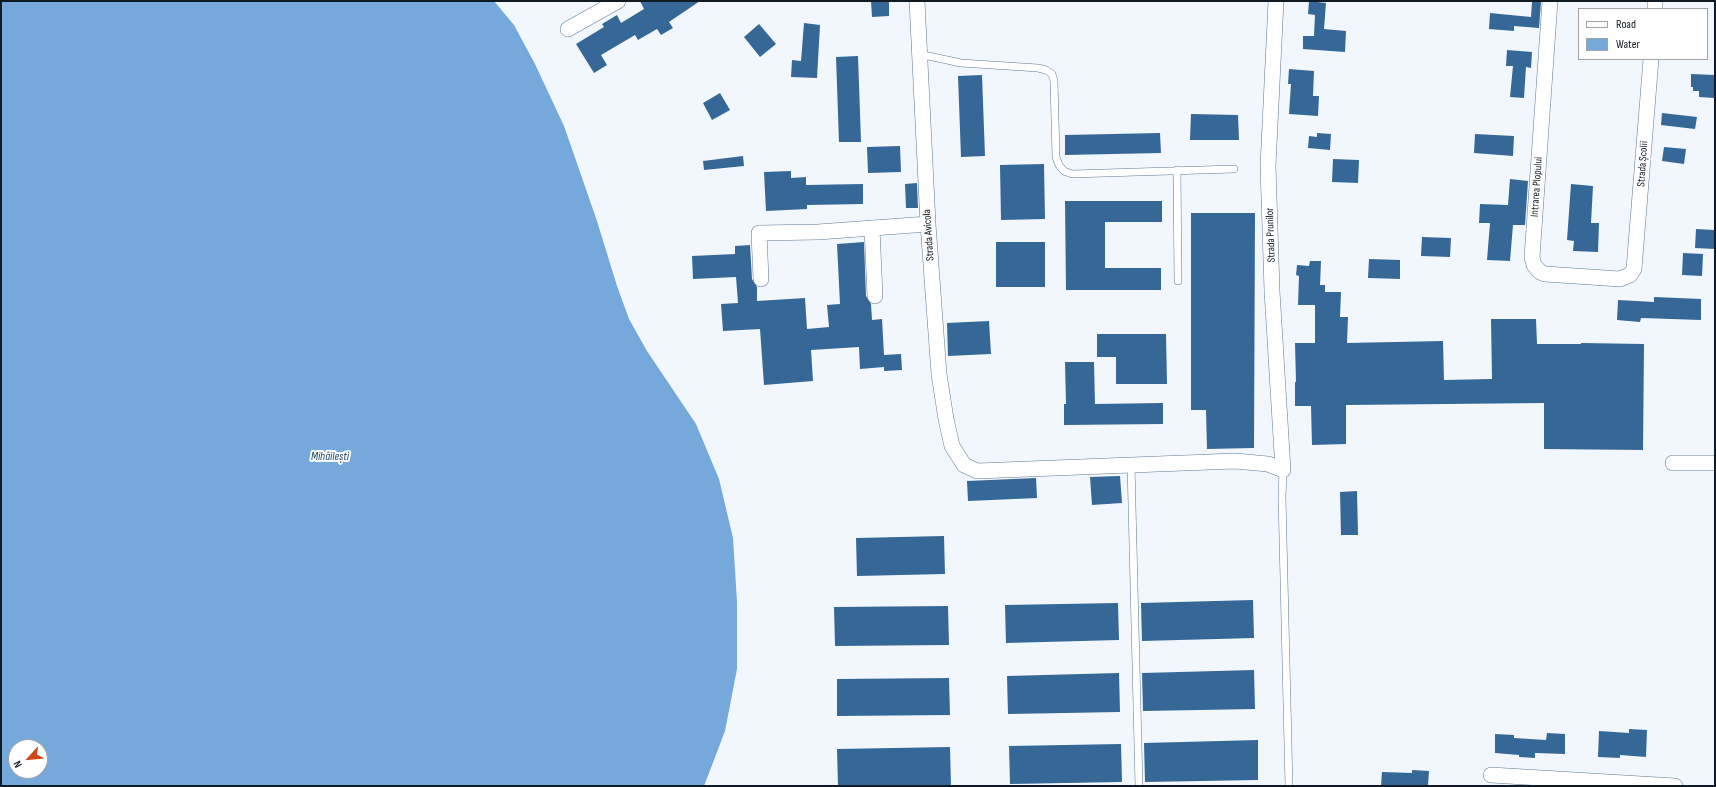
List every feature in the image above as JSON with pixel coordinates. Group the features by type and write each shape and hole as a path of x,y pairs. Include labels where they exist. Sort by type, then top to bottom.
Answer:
{"street":[{"path":"568,29 618,1"},
{"name":"Strada Avicola","path":"917,1 928,224 941,389 952,446 964,465 976,471 1131,465"},
{"name":"Strada Prunilor","path":"1276,1 1268,166 1272,291 1283,470"},
{"name":"Intrarea Plopului","path":"1550,1 1532,257 1534,266 1540,272 1545,274 1620,279 1630,275 1634,269"},
{"name":"Strada Școlii","path":"1634,269 1651,60"},
{"path":"761,279 759,233 818,232 928,224"},
{"path":"872,228 875,296"},
{"path":"1131,465 1235,461 1268,464 1283,470"},
{"path":"1673,463 1715,463"},
{"path":"1491,775 1598,784 1675,786"}],"lane":[{"path":"919,54 961,63 1046,70 1052,74 1054,81 1056,157 1059,165 1064,171 1072,174 1234,169"},
{"path":"1177,170 1178,281"},
{"path":"1131,465 1139,786"},
{"path":"1283,470 1282,497 1289,786"}],"water":[{"name":"Mihăilești","path":"1,1 494,1 514,25 535,64 564,126 629,319 647,351 696,424 719,479 733,538 737,602 737,669 725,731 704,786 1,786"}],"building":[{"path":"640,1 700,1 669,22 673,28 661,35 657,29 638,40 635,35 601,55 607,65 594,73 576,44 604,27 602,24 617,15 621,23 644,9"},
{"path":"871,1 889,1 889,16 872,17"},
{"path":"1309,1 1326,3 1324,29 1346,31 1345,52 1303,49 1303,36 1314,36 1315,15 1308,14"},
{"path":"1532,2 1541,2 1539,28 1514,26 1514,31 1489,29 1490,13 1531,17"},
{"path":"804,23 820,25 817,78 791,77 792,60 801,61"},
{"path":"759,24 776,44 760,57 744,37"},
{"path":"1507,50 1532,52 1531,68 1526,67 1524,98 1510,97 1513,66 1506,66"},
{"path":"858,56 861,142 839,142 836,57"},
{"path":"1289,69 1314,71 1313,96 1319,96 1318,116 1289,114 1291,84 1288,84"},
{"path":"1691,74 1715,75 1714,98 1699,97 1699,91 1693,91 1693,87 1691,87"},
{"path":"982,75 985,156 961,157 958,76"},
{"path":"720,93 730,110 712,120 703,103"},
{"path":"1662,113 1697,117 1695,129 1661,125"},
{"path":"1191,114 1238,115 1239,140 1190,140"},
{"path":"1160,133 1161,153 1065,155 1065,135"},
{"path":"1317,133 1331,134 1330,150 1308,148 1309,136 1317,137"},
{"path":"1475,134 1514,136 1513,156 1474,153"},
{"path":"900,146 901,172 868,173 867,147"},
{"path":"1664,147 1686,149 1684,164 1662,161"},
{"path":"743,156 744,166 704,170 703,161"},
{"path":"1333,159 1359,160 1358,183 1332,182"},
{"path":"1044,164 1045,219 1001,220 1000,165"},
{"path":"791,171 791,178 806,177 806,185 863,184 863,204 807,205 807,209 766,211 764,172"},
{"path":"1510,179 1528,181 1525,225 1513,225 1510,261 1487,260 1490,223 1479,223 1480,204 1508,205"},
{"path":"917,183 918,208 906,208 905,184"},
{"path":"1571,184 1593,186 1591,223 1599,223 1598,252 1573,251 1574,241 1567,240"},
{"path":"1065,201 1162,201 1162,222 1105,222 1105,268 1161,268 1161,290 1066,290"},
{"path":"1191,213 1255,213 1254,448 1207,449 1206,410 1191,410"},
{"path":"1696,229 1715,230 1715,249 1695,248"},
{"path":"1422,237 1451,238 1450,257 1421,256"},
{"path":"864,242 866,296 871,304 872,320 882,319 884,355 901,354 902,370 884,371 884,367 860,369 859,347 811,350 813,381 764,385 760,329 723,331 721,304 738,303 736,277 693,279 692,256 735,254 735,246 750,245 752,279 757,287 757,301 805,298 807,329 829,327 827,305 840,304 837,244"},
{"path":"996,242 1045,242 1045,287 996,287"},
{"path":"1683,253 1703,254 1702,276 1682,275"},
{"path":"1369,259 1400,260 1400,279 1368,278"},
{"path":"1310,261 1321,261 1320,285 1325,285 1325,292 1341,292 1340,317 1348,317 1347,343 1443,341 1444,380 1492,379 1491,319 1536,319 1537,344 1644,344 1643,450 1544,449 1544,403 1346,405 1346,444 1312,445 1311,406 1295,406 1295,343 1315,343 1315,305 1298,305 1299,276 1296,275 1297,265 1309,266"},
{"path":"1654,297 1701,299 1701,320 1641,318 1640,322 1617,320 1618,300 1654,302"},
{"path":"989,321 991,354 948,356 947,323"},
{"path":"1097,334 1166,334 1167,384 1116,384 1116,357 1097,357"},
{"path":"1065,362 1094,362 1095,404 1163,403 1163,424 1064,425 1064,404 1066,404"},
{"path":"1120,476 1122,503 1092,505 1090,477"},
{"path":"1036,478 1037,498 968,501 967,481"},
{"path":"1357,491 1358,535 1341,535 1340,492"},
{"path":"944,536 945,574 857,576 856,538"},
{"path":"1253,600 1254,638 1142,641 1141,603"},
{"path":"1118,603 1119,640 1006,643 1005,605"},
{"path":"948,606 949,645 835,646 834,607"},
{"path":"1254,670 1255,709 1143,711 1142,673"},
{"path":"1119,673 1120,712 1008,714 1007,676"},
{"path":"949,678 950,715 837,716 837,679"},
{"path":"1629,729 1647,730 1646,757 1620,755 1620,758 1598,757 1599,731 1629,733"},
{"path":"1547,733 1565,734 1565,754 1535,753 1535,758 1495,753 1495,734 1514,735 1514,738 1546,740"},
{"path":"1258,740 1258,780 1145,782 1144,743"},
{"path":"1121,744 1122,782 1010,784 1009,746"},
{"path":"950,747 951,786 838,786 837,749"},
{"path":"1412,770 1429,771 1428,786 1381,786 1382,772 1412,773"}]}
